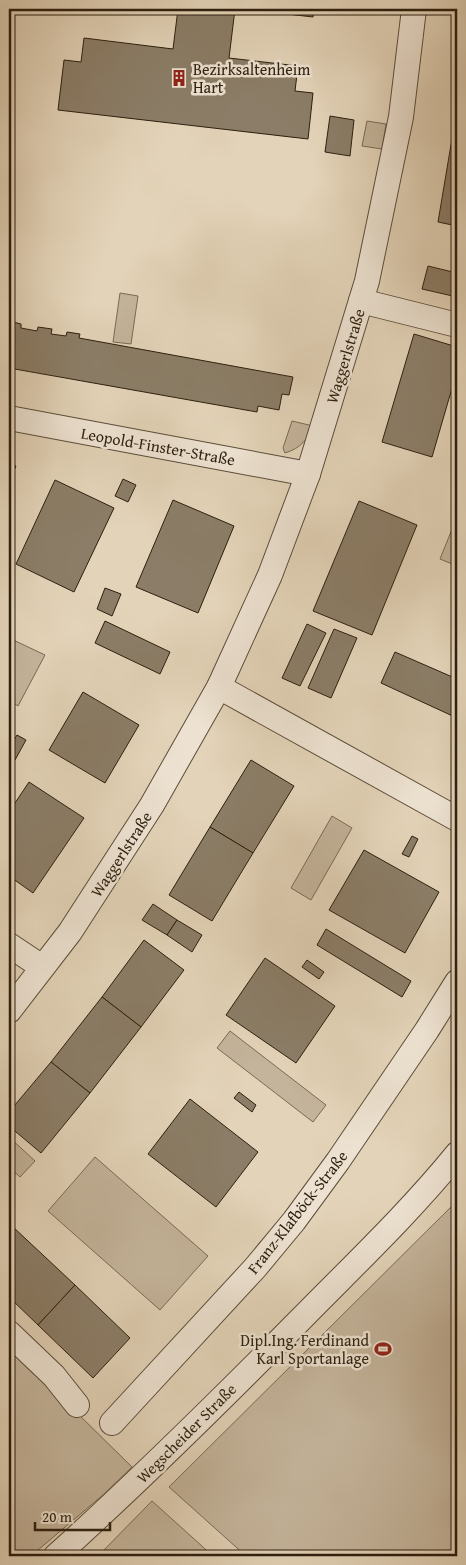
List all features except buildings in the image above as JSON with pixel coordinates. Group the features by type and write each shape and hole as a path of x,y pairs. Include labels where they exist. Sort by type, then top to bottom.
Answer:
{"street":[{"name":"Waggerlstraße","path":"9,1011 70,932 152,806 219,687 270,575 308,474 361,301 401,117 414,9"},
{"path":"361,301 457,324"},
{"name":"Leopold-Finster-Straße","path":"9,418 308,474"},
{"path":"219,687 457,819"},
{"path":"9,945 42,967"},
{"name":"Franz-Klafböck-Straße","path":"112,1423 255,1268 294,1220 344,1153 457,982"},
{"name":"Wegscheider Straße","path":"56,1556 120,1498 252,1368 407,1212 457,1154"},
{"path":"9,1333 54,1376 76,1405"}],"shaded area":[{"path":"367,121 386,124 382,149 362,146"},
{"path":"120,293 138,296 131,344 113,342"},
{"path":"292,421 313,426 303,443 285,453 283,448"},
{"path":"457,517 457,566 440,559"},
{"path":"9,638 45,655 18,706 9,700"},
{"path":"332,816 352,828 311,900 291,888"},
{"path":"230,1031 326,1105 313,1122 217,1048"},
{"path":"9,1137 35,1161 20,1177 9,1167"},
{"path":"95,1157 208,1256 160,1310 48,1211"},
{"name":"Dipl.Ing. Ferdinand Karl Sportanlage","path":"457,1201 457,1556 246,1556 169,1487"},
{"path":"9,1346 132,1467 104,1494 31,1556 9,1556"},
{"path":"152,1501 213,1556 98,1556"}],"place":[{"name":"Bezirksaltenheim Hart","path":"179,78"},
{"name":"Dipl.Ing. Ferdinand Karl Sportanlage","path":"383,1349"}]}
